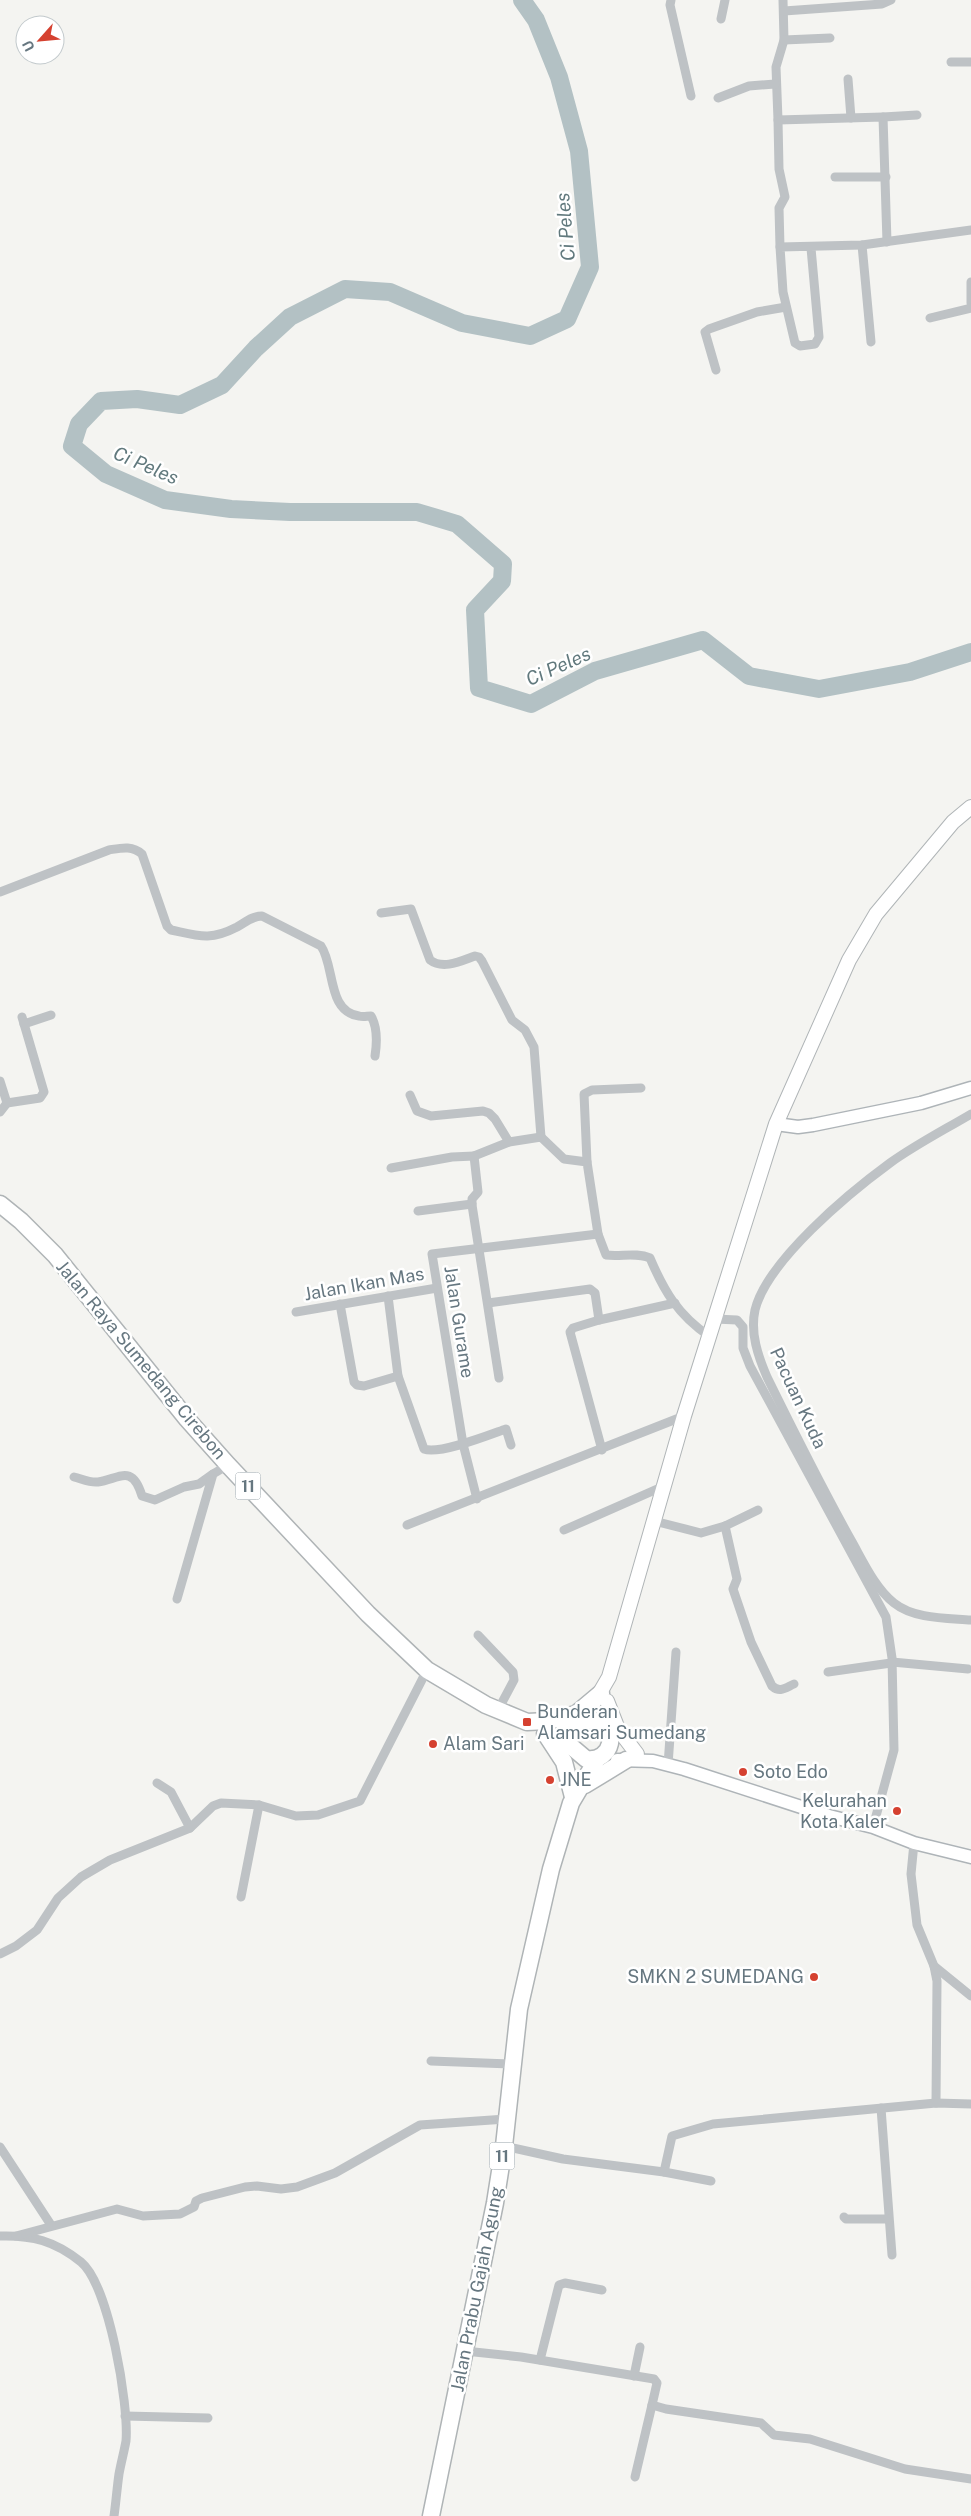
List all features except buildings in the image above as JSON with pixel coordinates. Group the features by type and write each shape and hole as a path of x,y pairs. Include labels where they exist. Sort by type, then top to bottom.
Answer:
{"highway":[{"name":"Jalan Raya Sumedang Cirebon","path":"0,1204 22,1221 54,1256 187,1419 368,1614 427,1670 498,1710 542,1726"},
{"path":"604,1697 576,1714 542,1726 560,1753 575,1788 632,1757"},
{"name":"11","path":"542,1726 594,1720 600,1722 609,1732 610,1745 607,1751 597,1759 575,1788"},
{"name":"11","path":"575,1788 573,1731 581,1723"},
{"name":"11","path":"542,1726 573,1748 581,1757 597,1759"},
{"name":"Jalan Prabu Gajah Agung","path":"431,2516 495,2203 504,2146 518,2009 551,1869 575,1788"}],"main road":[{"path":"632,1757 609,1732 604,1697 608,1677 684,1416 776,1124 849,960 876,914 953,822 971,807"},
{"path":"776,1124 798,1127 813,1125 920,1103 971,1088"},
{"path":"581,1723 604,1697"},
{"path":"604,1697 632,1757"},
{"path":"597,1759 632,1757 653,1761 829,1816 873,1827 914,1843 971,1857"}],"street":[{"path":"671,0 670,5 691,96"},
{"path":"721,19 726,0"},
{"path":"783,0 784,40 777,58 775,84 779,169 785,197 779,208 780,247 786,307 796,344 800,346 818,342 819,330 811,248"},
{"path":"784,11 882,4 891,0"},
{"path":"784,40 830,38"},
{"path":"951,62 971,62"},
{"path":"848,79 851,118"},
{"path":"718,98 749,86 775,84"},
{"path":"778,120 882,118 917,115"},
{"path":"882,118 886,176 887,242"},
{"path":"835,177 886,176"},
{"path":"780,247 811,248 862,245 971,230"},
{"path":"862,245 871,342"},
{"path":"971,282 971,303"},
{"path":"716,370 705,332 757,312 786,307"},
{"path":"930,318 971,308"},
{"path":"0,892 108,850 126,847 134,848 142,854 167,926 171,930 205,938 236,927 255,916 262,916 321,946 324,950 337,1000 344,1008 356,1015 371,1016 373,1020 377,1041 375,1056"},
{"path":"381,913 410,909 430,960 435,965 445,965 479,956 512,1020 525,1030 534,1047 541,1137 564,1159 587,1162"},
{"path":"0,1112 6,1103 40,1098 44,1092 23,1020 51,1015"},
{"path":"0,1081 6,1103"},
{"path":"641,1088 592,1090 584,1094 587,1162 598,1234 606,1255 616,1257 641,1254 650,1258 664,1289 690,1323 709,1336"},
{"path":"410,1096 417,1110 431,1116 483,1111 489,1113 509,1142"},
{"name":"Pacuan Kuda","path":"971,1114 890,1164 806,1236 770,1276 761,1294 753,1327 760,1359 767,1377 831,1503 880,1588 893,1603 906,1611 937,1618 971,1620"},
{"path":"391,1168 452,1157 474,1156 509,1142 541,1137"},
{"path":"474,1156 478,1192 472,1199 472,1204 499,1378"},
{"path":"418,1211 472,1204"},
{"name":"Jalan Gurame","path":"476,1499 463,1444 432,1254 478,1250 598,1234"},
{"name":"Jalan Ikan Mas","path":"296,1312 437,1288"},
{"path":"488,1303 590,1289 595,1292 599,1320"},
{"path":"388,1296 398,1376 424,1449 430,1451 463,1444 506,1429 511,1444"},
{"path":"602,1450 570,1332 573,1328 599,1320 675,1303"},
{"path":"340,1304 354,1382 357,1385 364,1386 398,1376"},
{"path":"715,1319 737,1320 743,1328 743,1348 750,1366 885,1613 892,1662 894,1750 873,1827"},
{"path":"407,1525 602,1450 684,1416"},
{"path":"74,1477 96,1482 119,1474 126,1475 139,1485 142,1496 155,1500 184,1487 199,1484 228,1465"},
{"path":"177,1599 213,1474"},
{"path":"564,1530 664,1486"},
{"path":"654,1520 701,1533 726,1526 758,1510"},
{"path":"726,1526 737,1579 733,1589 751,1642 772,1686 778,1690 794,1684"},
{"path":"478,1635 513,1672 514,1680 498,1710"},
{"path":"668,1765 676,1652"},
{"path":"828,1672 892,1662 968,1669"},
{"path":"0,1954 16,1946 36,1930 58,1898 81,1877 110,1860 190,1828 213,1806 221,1803 259,1805 296,1816 318,1815 360,1802 427,1670"},
{"path":"157,1783 171,1792 190,1828"},
{"path":"241,1897 259,1805"},
{"path":"914,1843 911,1874 913,1902 917,1925 934,1966 937,1981 936,2103"},
{"path":"934,1966 971,1996"},
{"path":"431,2061 512,2064"},
{"path":"664,2172 670,2140 681,2132 713,2124 936,2103 971,2104"},
{"path":"882,2108 888,2219 892,2255"},
{"path":"16,2236 117,2209 143,2216 180,2214 194,2208 196,2201 202,2198 245,2187 257,2186 281,2190 297,2187 335,2174 420,2125 506,2119"},
{"path":"504,2146 563,2159 664,2172 711,2181"},
{"path":"0,2147 52,2225"},
{"path":"844,2217 846,2219 888,2219"},
{"path":"0,2236 39,2238 82,2263 92,2276 100,2294 123,2382 126,2416 126,2441 119,2475 114,2516"},
{"path":"540,2360 559,2285 565,2283 602,2290"},
{"path":"634,2376 640,2347"},
{"path":"465,2351 540,2360 656,2381 635,2477"},
{"path":"652,2404 666,2410 761,2423 774,2435 810,2439 905,2469 971,2479"},
{"path":"126,2416 208,2418"}],"waterway":[{"name":"Ci Peles","path":"522,0 536,20 559,77 579,151 590,267 567,319 530,336 462,323 390,292 345,289 290,317 256,348 222,385 180,405 137,399 101,401 79,424 72,446 106,474 165,500 231,509 290,512 417,512 457,524 503,564 502,581 475,610 479,688 531,704 595,671 703,640 749,676 819,689 910,672 971,652"}],"place":[{"name":"Bunderan Alamsari Sumedang","path":"527,1722"},
{"name":"Alam Sari","path":"433,1744"},
{"name":"Soto Edo","path":"743,1772"},
{"name":"JNE","path":"550,1780"},
{"name":"Kelurahan Kota Kaler","path":"897,1811"},
{"name":"SMKN 2 SUMEDANG","path":"814,1977"}]}
